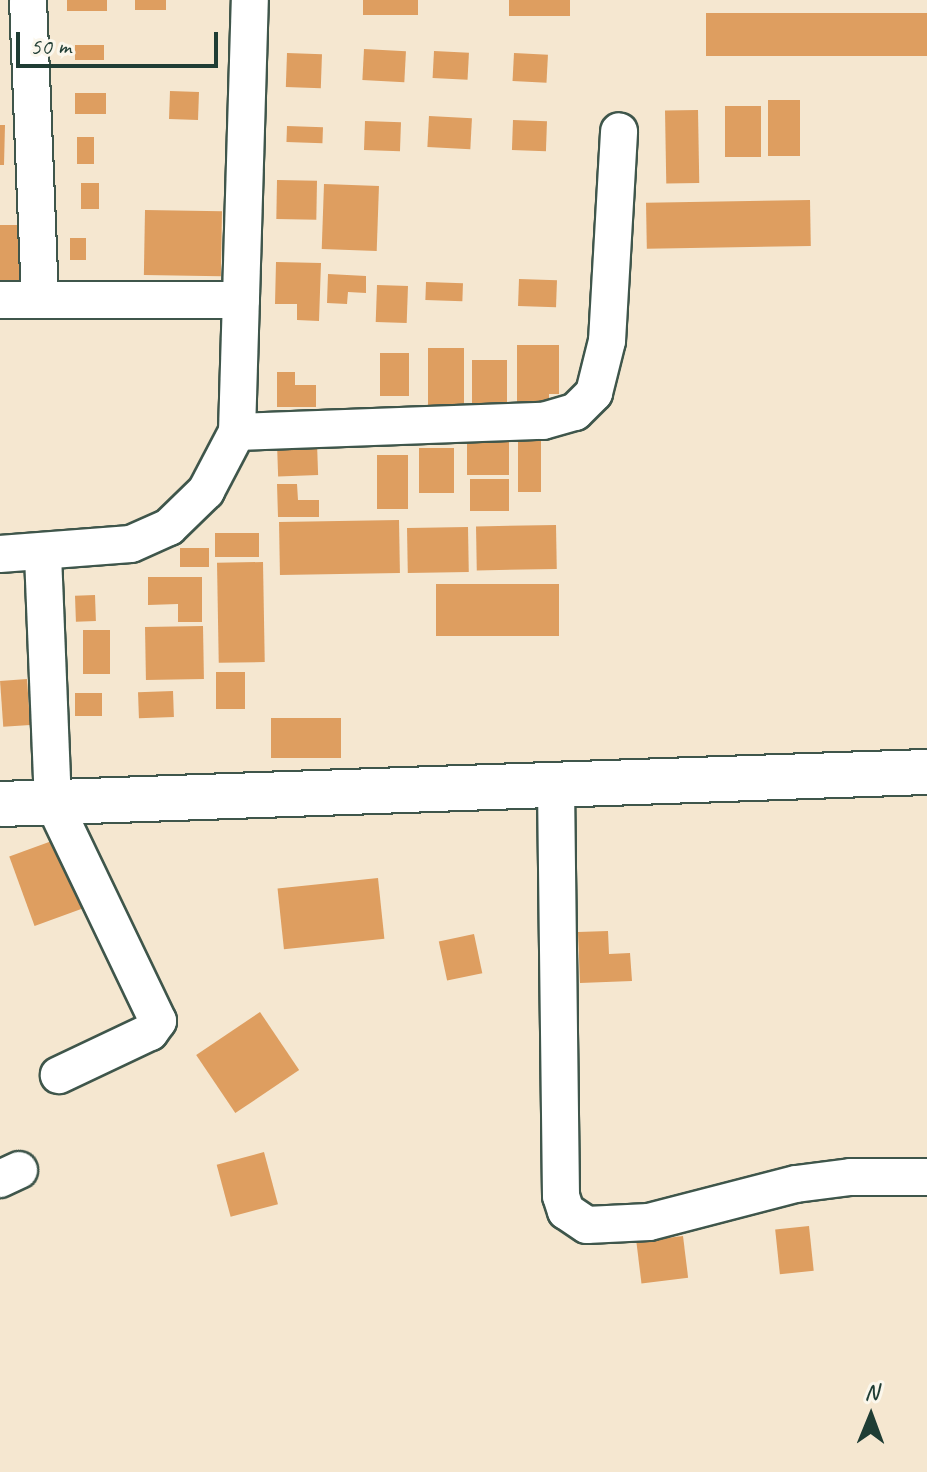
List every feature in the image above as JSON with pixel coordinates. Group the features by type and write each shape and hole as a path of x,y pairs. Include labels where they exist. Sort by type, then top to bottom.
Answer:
{"main road":[{"path":"0,804 927,772"}],"street":[{"path":"28,0 40,300"},
{"path":"0,554 43,555 131,544 169,527 206,491 237,432 250,0"},
{"path":"237,432 543,421 575,412 594,393 607,341 619,131"},
{"path":"0,300 241,300"},
{"path":"43,555 53,802 158,1021 150,1032 59,1075"},
{"path":"556,786 561,1196 566,1211 587,1225 649,1222 796,1184 851,1177 927,1177"}],"building":[{"path":"67,0 107,0 107,11 67,11"},
{"path":"135,0 166,0 166,10 135,10"},
{"path":"363,0 418,0 418,15 363,15"},
{"path":"509,0 570,0 570,16 509,16"},
{"path":"706,13 927,13 927,56 706,56"},
{"path":"75,45 104,45 104,60 75,60"},
{"path":"364,49 406,51 404,82 362,80"},
{"path":"434,51 469,53 468,80 433,78"},
{"path":"287,53 322,54 321,88 286,87"},
{"path":"514,53 548,55 546,83 513,81"},
{"path":"170,91 199,92 198,120 169,119"},
{"path":"75,93 106,93 106,114 75,114"},
{"path":"768,100 800,100 800,156 768,156"},
{"path":"725,106 761,106 761,157 725,157"},
{"path":"698,110 699,183 666,184 665,111"},
{"path":"429,116 472,118 470,149 427,147"},
{"path":"513,120 547,121 546,151 512,150"},
{"path":"365,121 401,122 400,151 364,150"},
{"path":"0,125 5,125 4,165 0,165"},
{"path":"287,126 323,127 322,143 286,142"},
{"path":"77,137 94,137 94,164 77,164"},
{"path":"277,180 317,181 316,220 276,219"},
{"path":"81,183 99,183 99,209 81,209"},
{"path":"324,184 379,186 377,251 322,249"},
{"path":"810,200 811,246 647,249 646,203"},
{"path":"145,210 222,211 221,276 144,275"},
{"path":"0,225 26,225 26,284 0,284"},
{"path":"70,238 86,238 86,260 70,260"},
{"path":"276,262 321,263 319,321 297,320 297,304 275,304"},
{"path":"328,274 366,276 366,293 348,292 347,304 327,303"},
{"path":"519,279 557,280 556,307 518,306"},
{"path":"426,282 463,283 462,301 425,300"},
{"path":"377,285 408,286 407,323 376,322"},
{"path":"517,345 559,345 559,394 549,394 549,404 517,404"},
{"path":"428,348 464,348 464,406 428,406"},
{"path":"380,353 409,353 409,396 380,396"},
{"path":"472,360 507,360 507,403 472,403"},
{"path":"277,372 295,372 295,385 316,385 316,407 277,407"},
{"path":"518,440 541,440 541,492 518,492"},
{"path":"467,441 509,441 509,475 467,475"},
{"path":"317,443 318,475 278,476 277,444"},
{"path":"419,448 454,448 454,493 419,493"},
{"path":"377,455 408,455 408,509 377,509"},
{"path":"470,479 509,479 509,511 470,511"},
{"path":"277,484 297,484 298,500 319,500 319,517 278,517"},
{"path":"399,520 400,573 280,575 279,522"},
{"path":"556,525 557,569 477,570 476,526"},
{"path":"468,527 469,572 408,573 407,528"},
{"path":"215,533 259,533 259,557 215,557"},
{"path":"180,548 209,548 209,567 180,567"},
{"path":"263,562 265,662 219,663 217,563"},
{"path":"148,577 202,577 202,622 178,622 178,604 148,605"},
{"path":"436,584 559,584 559,636 436,636"},
{"path":"95,595 96,621 76,622 75,596"},
{"path":"203,626 204,679 146,680 145,627"},
{"path":"83,630 110,630 110,674 83,674"},
{"path":"216,672 245,672 245,709 216,709"},
{"path":"27,679 30,725 3,727 0,681"},
{"path":"173,691 174,717 139,718 138,692"},
{"path":"75,693 102,693 102,716 75,716"},
{"path":"271,718 341,718 341,758 271,758"},
{"path":"60,838 85,908 35,926 9,856"},
{"path":"378,878 384,939 284,949 278,889"},
{"path":"608,931 609,954 630,953 632,981 580,983 578,932"},
{"path":"474,934 482,973 447,981 439,941"},
{"path":"260,1012 299,1070 235,1113 196,1055"},
{"path":"264,1152 278,1204 231,1217 217,1165"},
{"path":"809,1226 814,1271 780,1274 775,1230"},
{"path":"683,1236 688,1278 641,1283 636,1242"}]}
